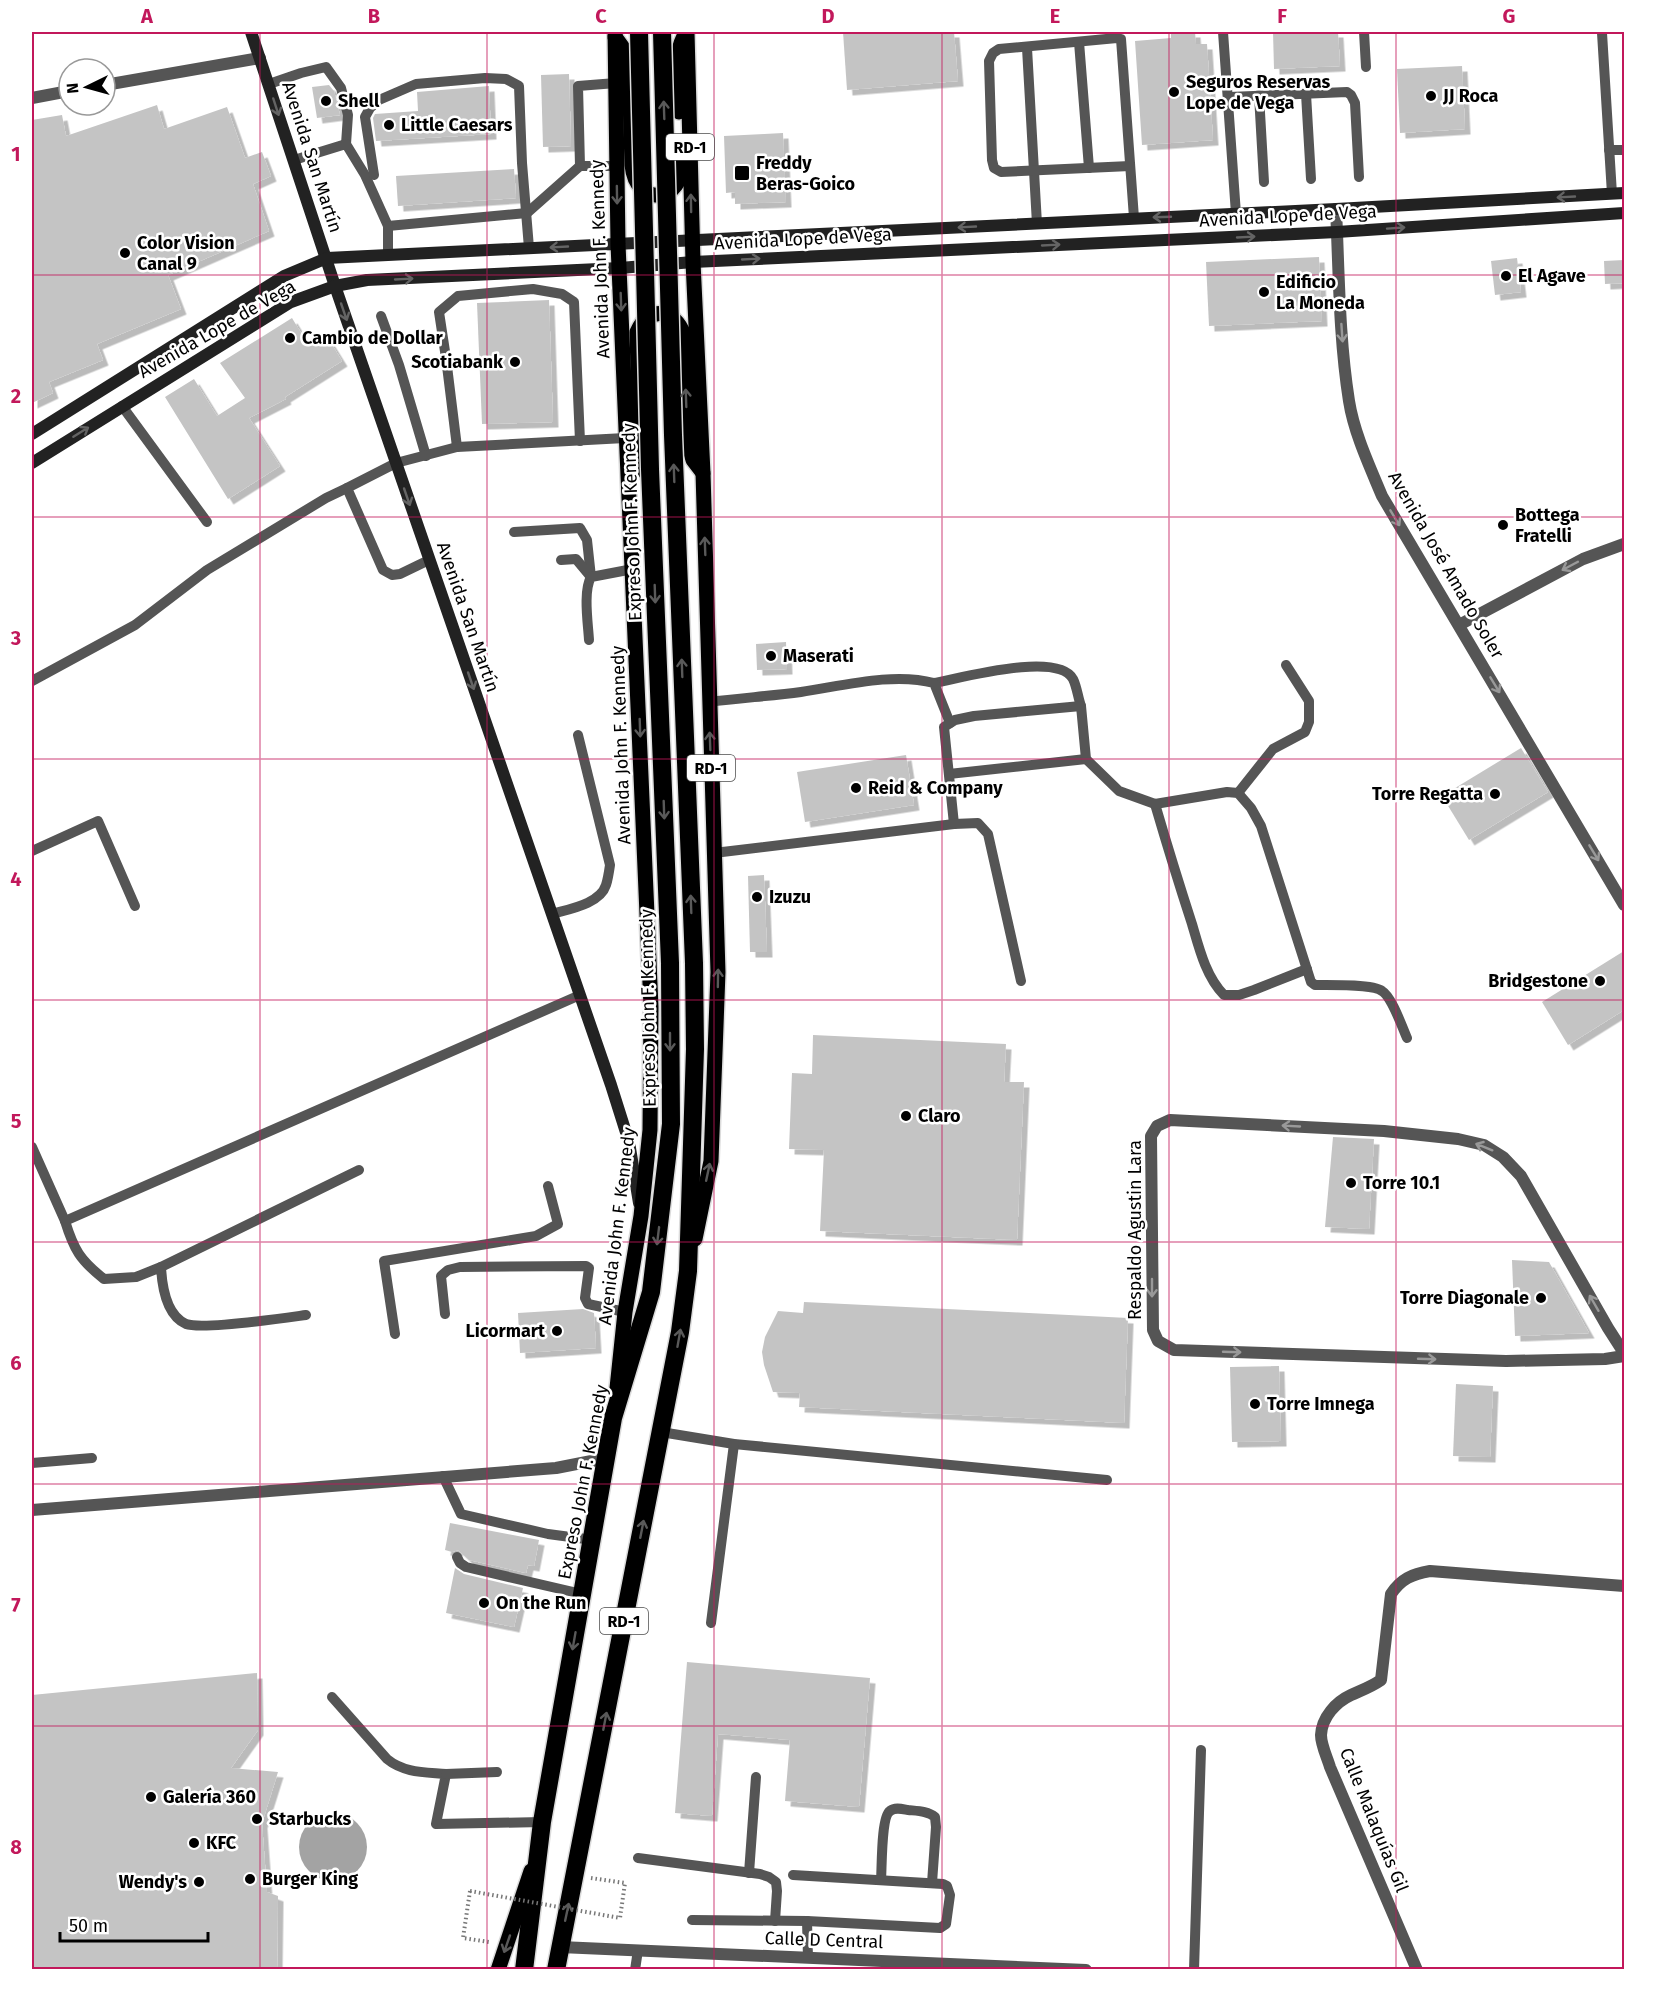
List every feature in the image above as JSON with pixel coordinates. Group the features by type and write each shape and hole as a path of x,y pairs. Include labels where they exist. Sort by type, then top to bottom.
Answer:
{"highway":[{"name":"Expreso John F. Kennedy","path":"524,1970 542,1822 613,1418 651,1292 671,1124 670,963 650,470 639,32"},
{"name":"RD-1","path":"556,1970 680,1332 688,1271 695,1049 694,963 673,435 662,32"}],"main road":[{"name":"Avenida San Martín","path":"251,32 335,286 629,1142 641,1216"},
{"path":"615,34 626,52 629,64 633,174 640,188 658,196 674,189 682,172 676,61 679,46 687,32"},
{"name":"RD-1","path":"687,32 692,241 703,473 718,972 711,1161 688,1271"},
{"name":"Avenida John F. Kennedy","path":"613,1418 625,1312 641,1216 650,1130 651,1007 629,478 625,438 618,244 615,34"},
{"name":"Avenida Lope de Vega","path":"32,434 284,276 327,258 1618,194"},
{"name":"Avenida Lope de Vega","path":"32,463 291,302 335,286 367,280 620,268 693,262 1337,232 1624,213"},
{"path":"629,478 636,469 640,451 637,332 647,317 660,314 676,318 684,335 688,443 693,460 703,473"},
{"name":"RD-1","path":"498,1970 538,1848"}],"street":[{"path":"117,83 260,58"},
{"path":"32,98 57,93"},
{"name":"Avenida José Amado Soler","path":"1336,209 1342,329 1349,403 1382,496 1624,905"},
{"path":"1459,624 1583,559 1624,544"},
{"name":"Respaldo Agustin Lara","path":"1170,1120 1384,1131 1458,1139 1484,1145 1503,1157 1521,1176 1624,1355 1605,1359 1506,1361 1174,1350 1158,1341 1153,1330 1151,1136 1157,1126 1170,1120"},
{"path":"32,1510 556,1468 607,1458"},
{"name":"Calle Malaquías Gil","path":"1417,1970 1330,1767 1321,1735 1325,1719 1336,1704 1370,1688 1381,1680 1391,1594 1399,1582 1415,1573 1430,1571 1624,1586"},
{"name":"Calle D Central","path":"560,1947 1086,1970"}],"lane":[{"path":"1223,32 1236,214"},
{"path":"1364,32 1366,67"},
{"path":"1602,33 1609,150 1618,194"},
{"path":"1130,166 1001,172 994,168 989,61 993,53 999,49 1121,39 1134,218"},
{"path":"1079,42 1089,168"},
{"path":"1027,48 1037,224"},
{"path":"269,84 326,67 341,88 348,116 346,144 365,175 388,226 388,255"},
{"path":"375,175 365,117 370,108 379,100 416,84 485,78 506,79 519,86 529,248"},
{"path":"580,166 578,86 616,84"},
{"path":"1228,97 1347,92 1355,103 1359,177"},
{"path":"1306,94 1311,179"},
{"path":"1259,95 1264,182"},
{"path":"294,160 346,144"},
{"path":"1609,150 1624,150"},
{"path":"388,226 527,213 580,166 617,166"},
{"path":"457,276 458,296"},
{"path":"457,447 439,312 458,296 533,289 562,294 574,302 580,441"},
{"path":"381,316 399,365 426,456"},
{"path":"122,406 207,522"},
{"path":"32,681 135,625 207,570 326,498 396,463 457,447 625,438"},
{"path":"347,488 383,570 392,575 400,574 429,560"},
{"path":"514,532 580,528 587,540 591,577 587,583 589,640"},
{"path":"561,560 576,559 591,577"},
{"path":"591,577 633,568"},
{"path":"709,702 868,682 917,679 934,683 1028,665 1059,668 1073,678 1080,706 1086,759 1119,791 1155,804 1227,792 1238,793 1251,808 1261,826 1311,982 1315,985 1371,987 1382,990 1388,997 1407,1038"},
{"path":"1238,793 1273,749 1305,732 1309,722 1309,701 1286,666"},
{"path":"934,683 950,723"},
{"path":"954,824 944,727 955,720 974,716 1080,706"},
{"path":"552,914 600,896 606,887 608,878 609,865 578,735"},
{"path":"949,774 1086,759"},
{"path":"1155,804 1203,960 1217,988 1224,995 1239,995 1307,969"},
{"path":"32,850 98,821 135,906"},
{"path":"714,852 978,823 988,834 1021,981"},
{"path":"65,1221 580,995"},
{"path":"32,1147 65,1221 72,1244 86,1264 104,1279 136,1277 161,1267 358,1170"},
{"path":"395,1334 384,1261 536,1236 558,1224 548,1186"},
{"path":"445,1314 441,1276 448,1270 460,1267 586,1266 589,1268 585,1298 588,1304 625,1312"},
{"path":"161,1267 162,1285 167,1301 174,1313 186,1324 207,1326 306,1315"},
{"path":"661,1432 734,1443 1107,1480"},
{"path":"711,1623 734,1443"},
{"path":"32,1463 92,1458"},
{"path":"443,1476 461,1514 548,1534 593,1540"},
{"path":"457,1557 466,1568 582,1594"},
{"path":"332,1697 387,1759 397,1767 411,1771 446,1774 497,1772"},
{"path":"1194,1970 1201,1750"},
{"path":"446,1774 436,1824 542,1822"},
{"path":"749,1873 756,1777"},
{"path":"881,1880 884,1823 887,1813 898,1808 930,1813 935,1817 932,1883"},
{"path":"638,1858 769,1877 776,1882 776,1921"},
{"path":"692,1920 807,1921 940,1928 946,1924 950,1894 947,1886 943,1884 793,1875"},
{"path":"807,1921 808,1958"},
{"path":"635,1970 638,1950"}],"path":[{"path":"507,1945 463,1938 470,1891 620,1918 625,1883 575,1876"}],"shaded area":[{"path":"340,1813 352,1819 361,1828 367,1840 365,1860 357,1871 340,1881 326,1881 309,1871 301,1860 299,1840 309,1823 320,1815"}],"building":[{"path":"843,32 954,32 958,81 847,90"},
{"name":"Seguros Reservas Lope de Vega","path":"1171,32 1195,32 1196,44 1207,44 1213,140 1142,145 1135,41 1171,38"},
{"path":"1273,32 1338,32 1340,66 1274,69"},
{"name":"JJ Roca","path":"1462,66 1465,129 1400,133 1397,69"},
{"path":"569,74 571,146 543,147 541,75"},
{"name":"Shell","path":"329,85 334,91 340,115 317,118 312,87"},
{"path":"489,86 491,134 376,141 373,118 375,114 418,111 417,92"},
{"name":"Color Vision Canal 9","path":"157,105 164,129 227,107 245,158 262,152 271,176 253,184 269,231 168,275 181,309 97,344 103,360 49,382 53,393 32,403 32,120 62,117 66,136"},
{"path":"783,133 786,202 735,204 735,192 726,193 724,136"},
{"path":"514,169 516,198 398,206 396,176"},
{"name":"Edificio La Moneda","path":"1319,257 1322,321 1209,326 1206,262"},
{"name":"El Agave","path":"1517,258 1521,292 1495,295 1491,261"},
{"path":"1624,260 1624,283 1605,284 1604,261"},
{"name":"Scotiabank","path":"549,300 553,422 482,424 477,303"},
{"path":"292,318 309,346 326,335 342,361 285,397 286,399 249,418 280,466 228,499 165,397 194,379 217,416 245,398 220,363"},
{"name":"Maserati","path":"786,642 787,669 757,670 756,644"},
{"name":"Torre Regatta","path":"1521,748 1548,792 1469,840 1442,796"},
{"name":"Reid & Company","path":"906,755 914,805 805,822 797,772"},
{"path":"764,875 767,952 750,952 748,876"},
{"name":"Bridgestone","path":"1624,951 1624,1010 1568,1045 1542,1002"},
{"name":"Claro","path":"813,1035 1006,1044 1004,1082 1024,1082 1017,1240 820,1231 824,1150 789,1149 792,1073 812,1074"},
{"name":"Torre 10.1","path":"1333,1137 1374,1139 1369,1229 1325,1227"},
{"name":"Torre Diagonale","path":"1512,1260 1549,1262 1589,1333 1515,1336"},
{"path":"804,1302 1128,1318 1124,1423 799,1407 800,1393 773,1392 762,1352 765,1337 778,1311 803,1313"},
{"name":"Licormart","path":"583,1309 594,1313 596,1348 520,1353 518,1313"},
{"name":"Torre Imnega","path":"1279,1366 1281,1441 1232,1442 1230,1367"},
{"path":"1456,1384 1493,1386 1490,1457 1453,1456"},
{"path":"450,1523 539,1540 534,1566 528,1565 526,1573 469,1560 458,1550 452,1552 445,1550"},
{"name":"On the Run","path":"455,1568 464,1574 523,1588 514,1627 446,1613"},
{"path":"687,1662 870,1678 859,1807 785,1801 790,1740 718,1734 712,1816 675,1813"},
{"name":"Galería 360","path":"257,1673 258,1730 231,1768 278,1772 262,1823 267,1892 278,1896 277,1970 32,1970 32,1695"}],"place":[{"name":"Seguros Reservas Lope de Vega","path":"1174,92"},
{"name":"JJ Roca","path":"1431,96"},
{"name":"Shell","path":"326,101"},
{"name":"Little Caesars","path":"389,125"},
{"name":"Freddy Beras-Goico","path":"742,173"},
{"name":"Color Vision Canal 9","path":"125,253"},
{"name":"El Agave","path":"1506,276"},
{"name":"Edificio La Moneda","path":"1264,292"},
{"name":"Cambio de Dollar","path":"290,338"},
{"name":"Scotiabank","path":"515,362"},
{"name":"Bottega Fratelli","path":"1503,525"},
{"name":"Maserati","path":"771,656"},
{"name":"Reid & Company","path":"856,788"},
{"name":"Torre Regatta","path":"1495,794"},
{"name":"Izuzu","path":"757,897"},
{"name":"Bridgestone","path":"1600,981"},
{"name":"Claro","path":"906,1116"},
{"name":"Torre 10.1","path":"1351,1183"},
{"name":"Torre Diagonale","path":"1541,1298"},
{"name":"Licormart","path":"557,1331"},
{"name":"Torre Imnega","path":"1255,1404"},
{"name":"On the Run","path":"484,1603"},
{"name":"Galería 360","path":"151,1797"},
{"name":"Starbucks","path":"257,1819"},
{"name":"KFC","path":"194,1843"},
{"name":"Burger King","path":"250,1879"},
{"name":"Wendy's","path":"199,1882"}]}
